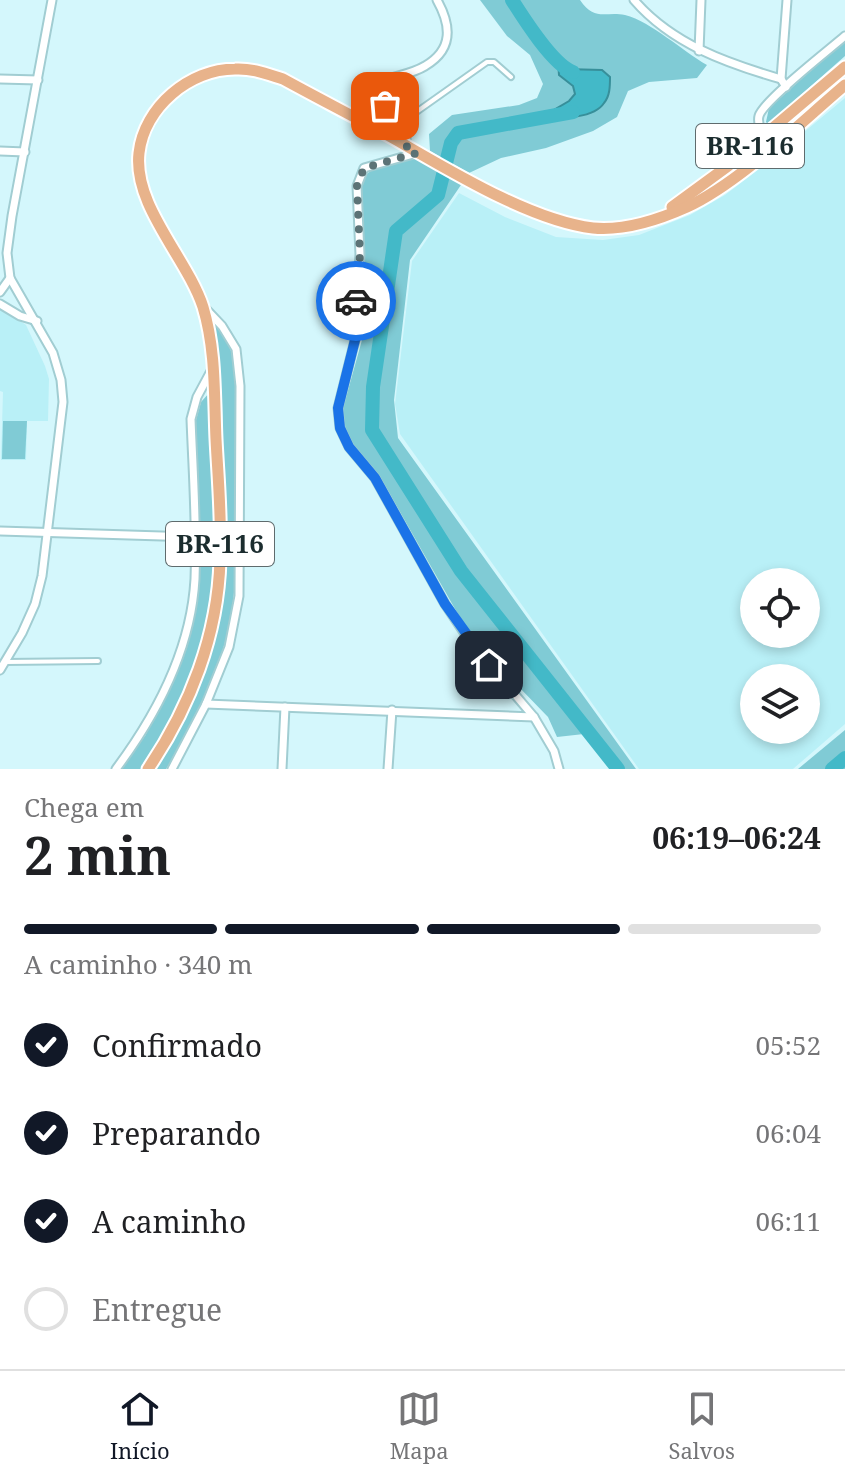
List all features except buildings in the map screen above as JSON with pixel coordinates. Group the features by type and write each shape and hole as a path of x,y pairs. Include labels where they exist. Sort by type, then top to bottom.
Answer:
{"main road":[{"name":"BR-116","path":"651,220 692,194 845,67"},
{"name":"BR-116","path":"148,769 195,680 210,641 220,560 213,348 202,306 143,190 138,169 139,151 147,128 162,103 197,78 221,70 239,68 258,71 283,79 419,154 530,210 574,225 596,228 623,227 687,207 713,192 845,85"}],"street":[{"path":"2,666 35,604 42,576 63,402 61,380 53,353 10,278 7,253 52,0"},
{"path":"406,146 405,120 400,112 376,99 370,92 371,86 425,66 443,51 450,29 437,0"},
{"path":"634,0 669,32 699,51 781,79"},
{"path":"699,51 701,0"},
{"path":"786,87 781,79 787,0"},
{"path":"763,135 759,116 786,87 845,36"},
{"path":"0,79 38,80"},
{"path":"0,151 25,152"},
{"path":"419,154 364,168 359,176 360,255 356,304 359,324 338,408 340,428 349,447 375,478 445,604 471,643 534,717 554,751 559,769"},
{"path":"0,292 10,278"},
{"path":"0,304 20,316 37,321"},
{"path":"172,769 206,704 229,647 239,596 240,386 236,349 222,326 202,306"},
{"path":"116,769 141,735 163,694 182,647 195,582 191,419 197,397 213,367"},
{"path":"0,531 194,537"},
{"path":"206,704 534,717"},
{"path":"282,769 285,707"},
{"path":"388,769 392,710"}],"lane":[{"path":"405,120 487,62 494,62 511,77"},
{"path":"2,666 98,661"}],"shaded area":[{"path":"480,0 580,0 596,13 625,15 646,24 707,65 697,78 649,82 628,91 617,117 593,131 546,148 501,158 469,173 430,151 429,134 452,115 519,105 537,98 543,84 530,55 507,36"},
{"path":"845,40 845,56 768,124 769,108"},
{"path":"558,61 565,69 602,70 610,77 607,97 600,108 577,116 547,114 575,94 573,86 559,75"},
{"path":"845,98 845,724 793,769 639,769 400,434 395,404 412,261 459,193 505,217 556,237 603,240 639,235 690,215 725,195"},
{"path":"418,158 463,182 410,260 394,400 398,438 636,769 613,769 584,734 557,737 548,717 487,654 463,623 379,475 354,447 345,427 343,408 362,340 364,320 361,306 363,225 360,196 363,177 373,169"},
{"path":"0,307 26,325 49,379 48,421 27,421 26,460 1,460 3,392 0,391"},
{"path":"212,321 229,347 235,375 237,546 234,594 225,642 200,708 166,769 152,769 161,755 223,593 222,401"},
{"path":"211,391 217,561 209,622 189,682 152,756 142,769 119,769 145,736 185,647 198,579 196,420 201,402"},
{"path":"3,421 27,421 25,459 2,459"},
{"path":"845,730 845,769 798,769"}],"waterway":[{"path":"512,0 548,51 573,72"},
{"path":"573,112 458,133 451,143 438,195 396,231 373,387 372,430 461,571 618,769"},
{"path":"832,769 845,758"}],"way so far":[{"path":"356,301 360,255 359,176 364,168 417,153 406,146 405,120 400,112 385,106"}],"route":[{"path":"356,301 359,324 338,408 340,428 349,447 375,478 445,604 489,665"}]}
